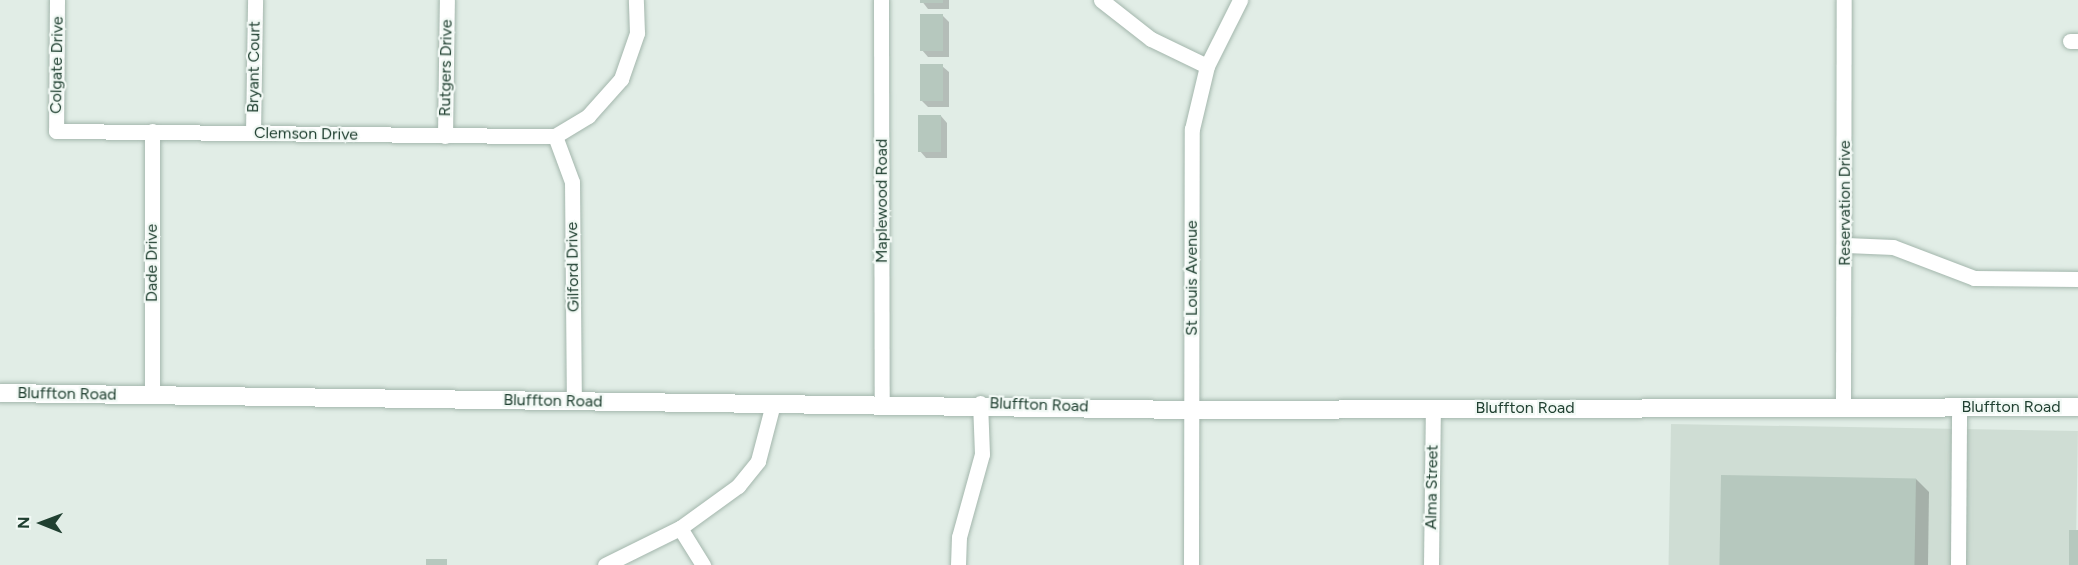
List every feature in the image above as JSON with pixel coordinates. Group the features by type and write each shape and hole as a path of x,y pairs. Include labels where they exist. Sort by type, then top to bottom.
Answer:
{"main road":[{"name":"Bluffton Road","path":"0,393 773,404 980,403 1192,410 2078,407"}],"street":[{"name":"Colgate Drive","path":"56,131 57,0"},
{"name":"Bryant Court","path":"253,133 255,0"},
{"name":"Rutgers Drive","path":"445,136 447,0"},
{"path":"555,136 588,116 621,79 637,33 636,0"},
{"name":"Maplewood Road","path":"881,0 882,402"},
{"path":"1101,0 1151,39 1207,66"},
{"name":"St Louis Avenue","path":"1191,565 1192,129 1207,66 1240,0"},
{"name":"Reservation Drive","path":"1843,406 1846,245 1844,0"},
{"name":"Clemson Drive","path":"56,131 555,136"},
{"name":"Dade Drive","path":"152,131 152,395"},
{"name":"Gilford Drive","path":"555,136 572,182 574,401"},
{"path":"1846,245 1893,247 1974,278 2078,279"},
{"path":"958,565 959,537 982,454 980,403"},
{"path":"605,565 680,528 738,486 758,461 773,404"},
{"path":"1958,565 1959,407"},
{"name":"Alma Street","path":"1431,565 1433,408"},
{"path":"680,528 703,565"}],"shaded area":[{"path":"1671,424 2078,431 2076,565 1669,565"}],"building":[{"path":"920,0 943,0 943,3 920,3"},
{"path":"920,14 943,14 943,51 920,51"},
{"path":"920,64 943,64 943,101 920,101"},
{"path":"918,115 941,115 941,152 918,152"},
{"path":"1721,475 1916,478 1914,565 1719,565"},
{"path":"2069,530 2078,530 2078,565 2069,565"},
{"path":"426,559 447,559 447,565 426,565"}]}
